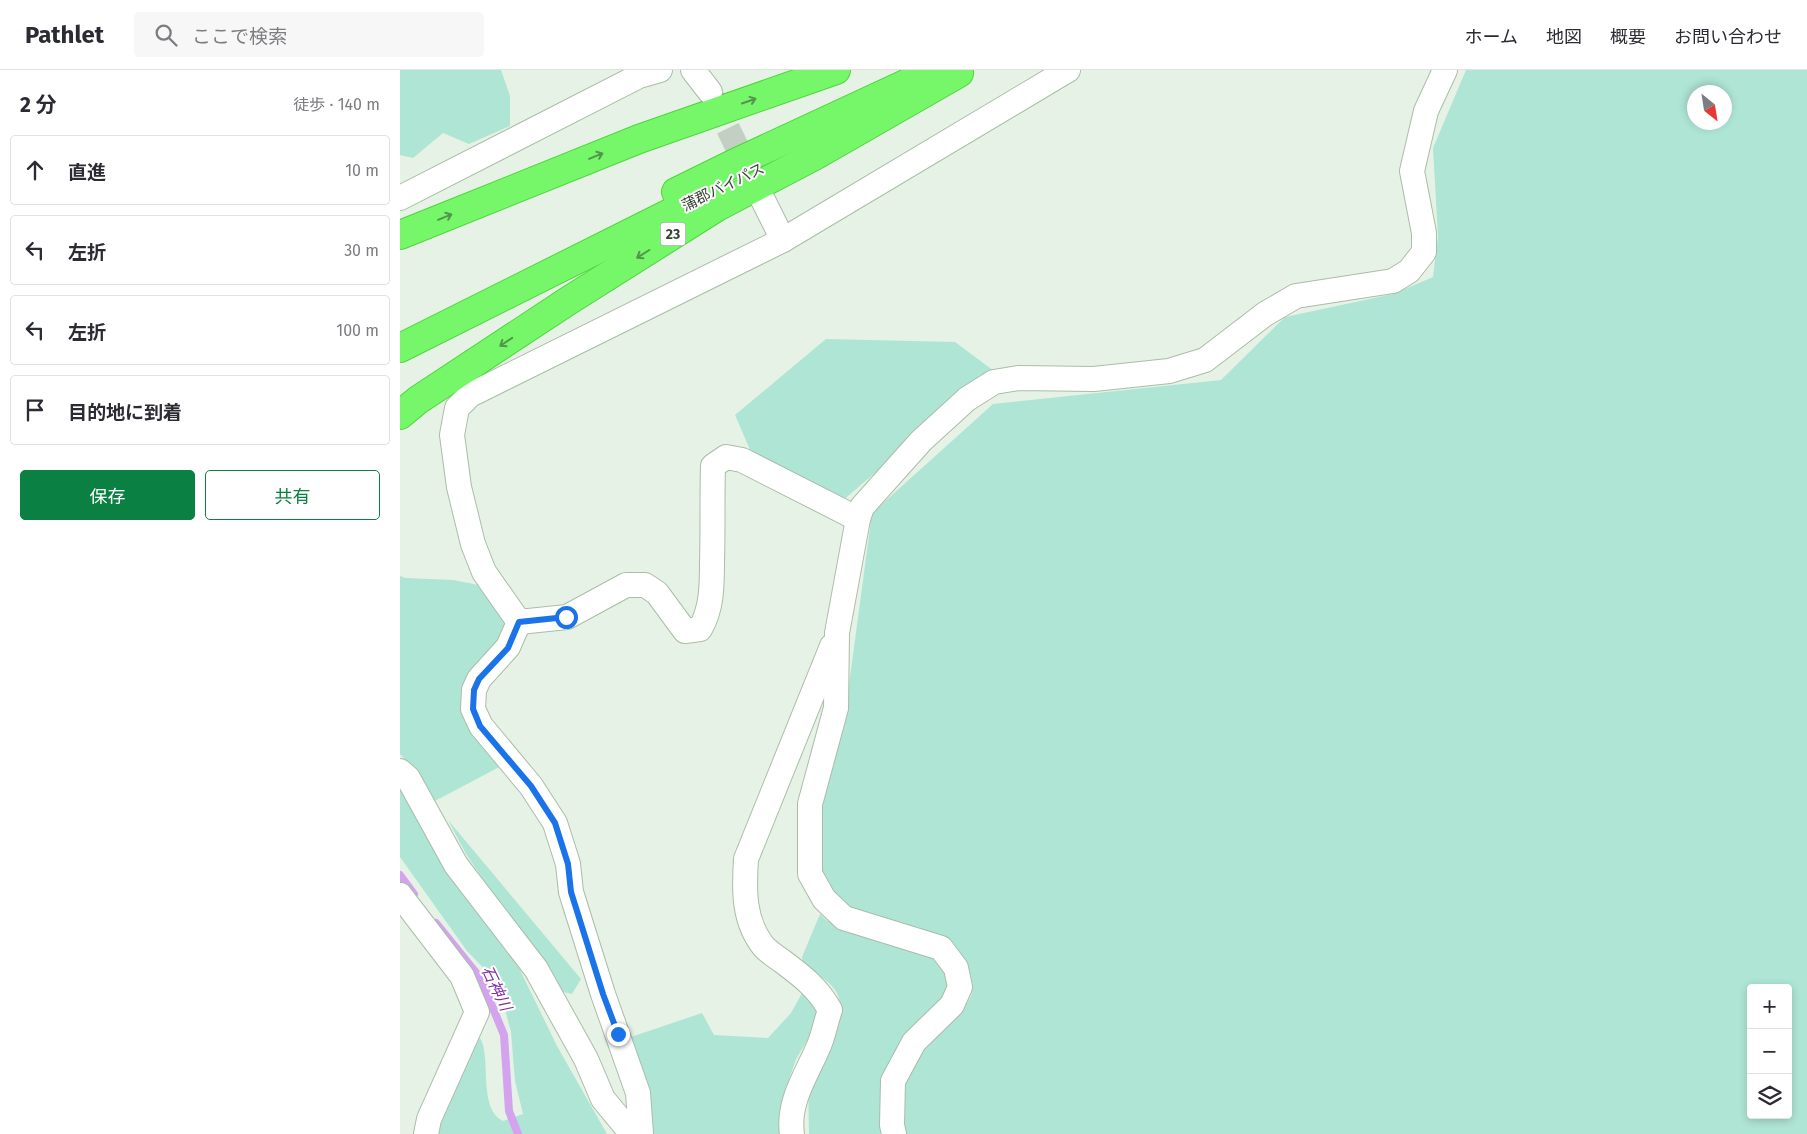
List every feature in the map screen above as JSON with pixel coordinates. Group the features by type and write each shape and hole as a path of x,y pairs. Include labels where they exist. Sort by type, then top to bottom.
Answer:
{"highway":[{"path":"400,235 639,139 836,70"},
{"name":"蒲郡バイパス","path":"400,330 733,164 953,71"},
{"name":"蒲郡バイパス","path":"400,348 953,71"},
{"name":"23","path":"400,415 418,400 568,301 717,207 816,155 953,71"}],"street":[{"path":"400,198 639,76 660,70"},
{"path":"693,70 710,92"},
{"path":"519,622 484,572 473,544 459,487 452,435 457,408 470,395 783,240 1068,70"},
{"path":"894,1134 892,1125 893,1081 914,1042 952,1005 960,987 956,968 941,948 844,918 824,899 810,874 810,804 836,708 837,633 858,518 862,507 921,441 966,399 994,382 1018,378 1094,379 1169,371 1205,360 1265,314 1296,296 1393,281 1409,271 1424,252 1424,233 1412,171 1426,111 1445,70"},
{"path":"763,200 783,240"},
{"path":"519,622 566,617 626,585 645,585 658,593 685,631 700,629 707,617 712,586 713,466 726,457 742,460 858,518"},
{"path":"519,622 508,648 479,679 474,690 473,709 480,726 531,786 555,823 568,864 571,892 603,994 638,1093 641,1134"},
{"path":"792,1134 791,1124 797,1092 820,1042 830,1010 822,995 764,947 749,920 744,891 746,859 837,633"},
{"path":"400,771 408,778 456,864 536,969 586,1059 603,1100 632,1134"},
{"path":"400,896 462,976 477,1012 429,1119 426,1134"}],"shaded area":[{"path":"400,70 501,70 510,96 510,126 469,144 443,133 413,158 400,155"},
{"path":"1466,70 1807,70 1807,1134 906,1134 904,1096 909,1073 927,1045 966,1004 971,996 973,987 964,959 855,912 838,902 826,883 820,864 819,833 823,789 846,707 872,513 993,404 1221,380 1285,317 1393,294 1433,277 1438,236 1433,148"},
{"path":"826,339 955,342 994,371 841,502 751,452 735,415"},
{"path":"400,576 406,578 453,580 479,585 501,612 507,632 469,686 503,765 435,801 419,775 400,754"},
{"path":"400,783 474,905 520,970 557,1046 607,1134 430,1134 475,1032 482,1041 486,1085 491,1107 503,1121 523,1114 515,1081 511,1032 498,983 467,951 400,857"},
{"path":"448,820 581,979 572,994 559,991 466,854"},
{"path":"820,914 826,920 845,931 933,957 949,975 948,994 905,1040 886,1134 809,1134 811,1076 829,1043 839,1019 840,1007 838,996 831,985 803,964 802,957"},
{"path":"802,993 819,1009 811,1034 796,1059 781,1103 780,1134 651,1134 628,1038 702,1013 714,1035 768,1038 791,1013"}],"waterway":[{"name":"石神川","path":"400,875 414,894"},
{"name":"石神川","path":"436,923 481,979 504,1035 509,1111 518,1134"}],"tunnel":[{"path":"712,96 763,200"}],"route":[{"path":"566,617 519,622 508,648 479,679 474,690 473,709 480,726 531,786 555,823 568,864 571,892 603,994 618,1034"}]}
